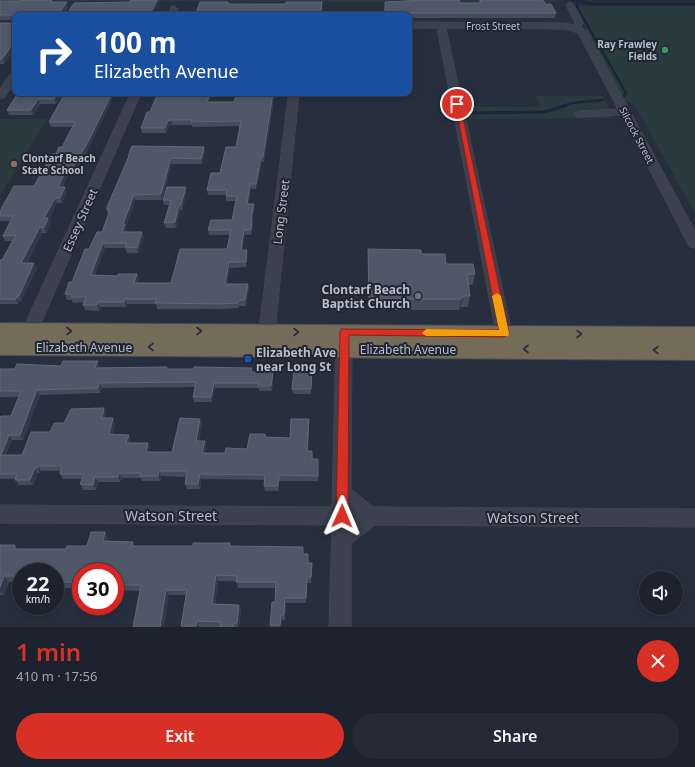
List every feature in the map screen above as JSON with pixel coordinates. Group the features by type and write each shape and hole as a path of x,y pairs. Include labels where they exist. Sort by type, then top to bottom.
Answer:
{"highway":[{"name":"Elizabeth Avenue","path":"0,331 27,339 344,340 695,351"},
{"name":"Elizabeth Avenue","path":"0,346 27,339 267,332 344,340 504,333 695,334"}],"street":[{"path":"570,5 579,23 576,28"},
{"name":"Frost Street","path":"412,25 565,26 576,28"},
{"path":"441,25 504,333"},
{"name":"Silcock Street","path":"576,28 584,33 695,244"},
{"path":"0,96 12,79"},
{"name":"Essey Street","path":"27,339 135,96"},
{"name":"Long Street","path":"267,332 294,96"},
{"path":"579,114 625,112"},
{"path":"340,627 344,340"},
{"path":"342,493 362,511 371,516 342,539"},
{"name":"Watson Street","path":"0,514 342,516"},
{"name":"Watson Street","path":"371,516 695,518"}],"shaded area":[{"path":"555,0 557,2 0,1"},
{"path":"574,6 695,6 695,213 634,104 623,98"},
{"path":"536,96 603,96 614,118 467,119 465,107 540,107"},
{"name":"Clontarf Beach State School","path":"0,119 47,119 0,196"}],"building":[{"path":"52,0 51,2 67,2 60,12 12,12 12,15 0,15 0,1"},
{"path":"131,0 157,0 151,12 68,12 74,3 130,2"},
{"path":"459,0 460,3 481,3 480,0 543,0 545,4 551,4 556,13 385,12 385,2"},
{"path":"200,2 228,2 228,4 286,4 286,2 322,2 321,12 196,12"},
{"path":"0,23 12,23 12,45 2,59 0,59"},
{"path":"16,96 56,96 54,99 38,99 31,110 7,110"},
{"path":"63,96 111,96 88,142 73,167 68,167 58,187 65,187 60,198 55,198 44,218 48,218 44,228 40,227 21,263 34,263 19,296 17,296 16,299 0,299 0,260 2,260 16,235 3,236 13,216 0,216 0,211 14,186 34,186 52,154 56,154 59,147 62,147 75,122 49,122"},
{"path":"157,96 209,96 207,102 234,102 236,96 273,96 263,157 261,157 256,184 250,184 247,204 254,204 251,219 251,230 244,230 241,250 247,250 246,262 229,262 225,284 248,284 245,300 239,300 238,303 221,304 155,303 157,299 125,299 124,302 98,302 97,305 83,305 86,297 71,297 72,295 65,294 69,282 72,282 85,249 89,249 97,232 102,232 110,210 107,210 107,207 132,146 204,147 201,159 171,158 161,194 134,195 123,224 125,224 122,232 142,232 137,248 125,247 127,243 103,243 91,275 118,276 118,274 137,274 134,283 171,283 180,249 227,249 231,230 208,230 211,220 232,220 237,196 226,196 227,190 207,190 211,173 220,173 226,147 236,147 241,121 191,122 192,120 171,120 168,121 165,128 141,128 147,112 150,112"},
{"path":"167,187 186,187 181,205 179,205 175,222 164,223 171,200 163,200"},
{"name":"Clontarf Beach Baptist Church","path":"368,249 421,250 421,254 445,254 446,264 473,264 475,274 467,274 470,296 463,296 461,299 369,299"},
{"path":"63,361 98,361 95,368 252,368 251,372 273,372 271,386 258,386 259,383 214,383 211,397 193,397 196,382 99,383 98,388 37,390 20,435 9,435 1,455 22,455 31,432 50,432 54,423 64,423 71,409 104,408 102,418 113,418 109,434 129,435 126,443 148,443 146,452 172,452 180,418 200,419 196,441 205,441 202,453 225,453 226,448 247,449 250,434 265,434 265,437 290,438 291,419 309,419 307,451 312,451 312,459 318,459 318,476 279,475 278,486 264,486 265,475 200,474 198,484 185,484 187,471 159,471 158,476 140,476 141,473 119,473 118,477 95,477 93,485 80,484 84,474 60,474 62,466 38,466 35,468 30,480 15,480 17,474 0,474 0,418 1,416 11,416 21,391 0,391 0,369 15,369 17,364 61,366"},
{"path":"300,366 312,366 311,389 292,389 294,370 299,370"},
{"path":"91,532 105,532 103,541 133,542 132,546 193,546 193,543 230,543 230,546 303,547 303,554 308,554 308,563 312,563 311,577 307,577 306,598 285,598 284,615 281,615 280,625 270,625 272,602 275,602 276,582 236,582 237,576 216,575 212,604 239,605 237,623 234,623 233,627 220,627 221,622 197,621 196,626 181,626 187,590 166,590 160,627 133,627 141,585 124,585 124,563 72,563 72,582 64,582 64,563 12,563 12,576 4,576 0,587 0,545 15,545 14,549 66,549 67,546 87,546"}],"waterway":[{"path":"572,0 593,4 695,4"},
{"path":"577,2 577,7 626,93 624,96"},
{"path":"563,106 572,103 603,100"},
{"path":"474,113 544,112 563,106"}],"slow traffic":[{"path":"426,333 504,333 497,296"}],"place":[{"name":"Ray Frawley Fields","path":"665,50"},
{"name":"Clontarf Beach State School","path":"14,164"},
{"name":"Clontarf Beach Baptist Church","path":"418,296"},
{"name":"Elizabeth Ave near Long St","path":"248,359"}],"route":[{"path":"342,516 344,332 504,333 457,104"}]}
